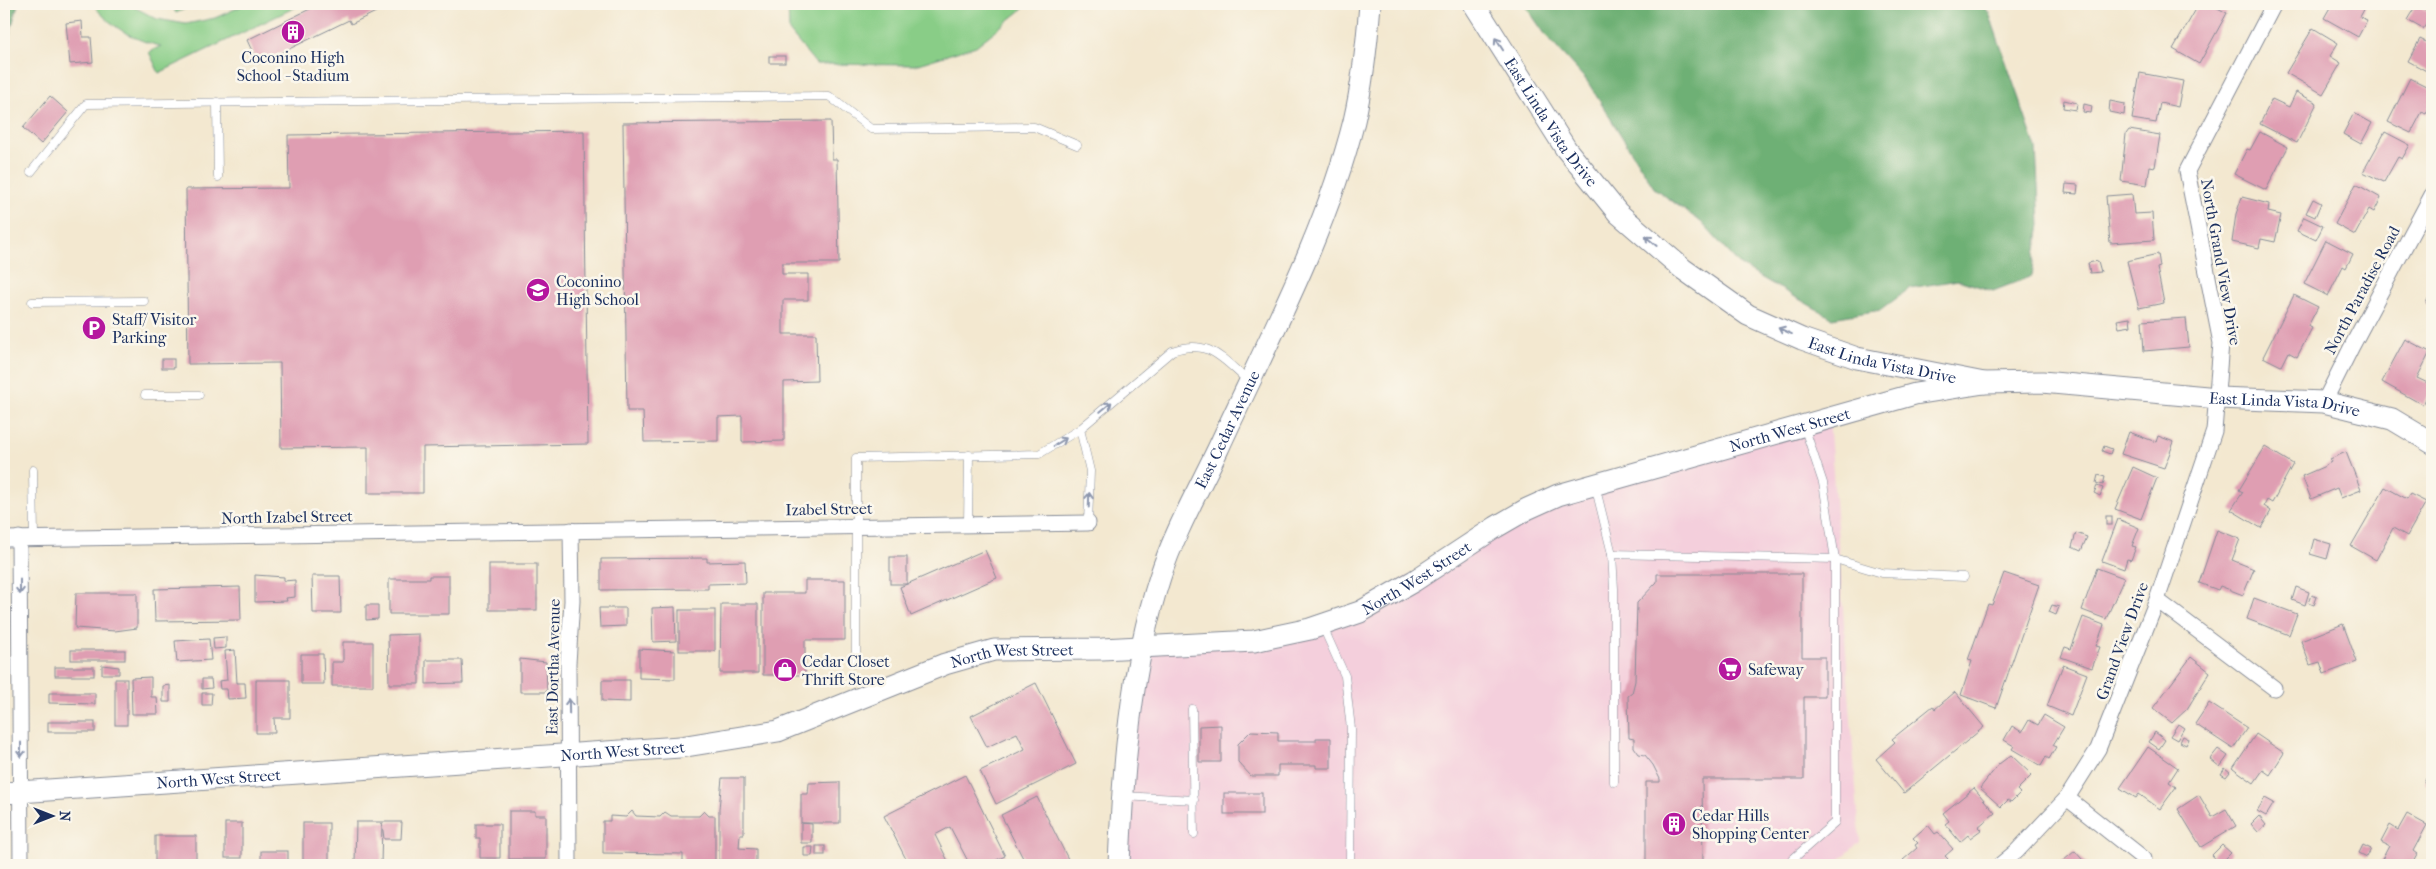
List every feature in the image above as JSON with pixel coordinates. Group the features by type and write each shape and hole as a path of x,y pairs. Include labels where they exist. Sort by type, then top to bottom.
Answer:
{"street":[{"name":"East Cedar Avenue","path":"1119,865 1128,740 1143,646 1160,576 1313,242 1335,185 1354,120 1366,57 1370,4"},
{"name":"East Linda Vista Drive","path":"1474,4 1566,148 1618,212 1683,268 1748,314 1802,338 1857,358 1984,382 2042,382 2218,398 2324,402 2392,419 2432,443"},
{"name":"North Grand View Drive","path":"2218,398 2221,343 2187,170 2274,4"},
{"name":"North Paradise Road","path":"2324,402 2432,195"},
{"name":"North West Street","path":"12,793 680,747 778,731 945,664 994,650 1102,649 1254,641 1322,625 1360,612 1527,509 1558,495 1803,424 1915,394 1984,382"},
{"name":"Grand View Drive","path":"2000,865 2017,851 2067,798 2102,742 2157,600 2214,431 2218,398"},
{"name":"Izabel Street","path":"571,530 1088,523"},
{"name":"North Izabel Street","path":"4,539 571,530"},
{"name":"East Dortha Avenue","path":"569,865 570,755 568,663 572,602 571,530"},
{"path":"22,865 12,793 27,538"},
{"path":"2157,600 2274,688"},
{"path":"2067,798 2144,859"}],"lane":[{"path":"31,172 86,104 829,96 871,129 1034,127 1077,145"},
{"path":"217,102 218,177"},
{"path":"32,302 144,301"},
{"path":"856,664 856,458 1039,454 1080,429 1172,351 1185,346 1195,346 1220,354 1249,381"},
{"path":"145,395 199,395"},
{"path":"1786,865 1835,822 1835,559 1823,483 1803,424"},
{"path":"1080,429 1090,471 1088,523"},
{"path":"968,524 969,456"},
{"path":"27,538 33,470"},
{"path":"1594,484 1612,554 1614,590 1614,782"},
{"path":"1612,554 1835,559 1882,573 1964,577"},
{"path":"1322,625 1345,676 1351,729 1350,865"},
{"path":"1192,710 1194,834"},
{"path":"1123,796 1194,800"}],"shaded area":[{"path":"1829,417 1860,842 1833,865 1119,865 1143,646 1322,625 1527,509"}],"green space":[{"path":"4,4 18,4 4,54"},
{"path":"93,4 135,4 132,6 157,19 186,24 215,18 246,4 302,4 159,73 149,52 161,46 151,44 123,31 99,12"},
{"path":"171,4 190,4 191,6 176,13"},
{"path":"788,4 1029,4 976,46 915,65 816,64 789,31"},
{"path":"1524,4 1982,4 1989,13 2036,148 2040,224 2032,276 1993,291 1958,280 1910,288 1881,310 1832,318 1741,266 1701,222 1654,188 1587,81 1547,37"}],"building":[{"name":"Coconino High School - Stadium","path":"320,4 380,4 382,9 351,24 349,20 258,64 247,40"},
{"path":"2199,4 2210,4 2227,13 2199,64 2173,49"},
{"path":"2332,4 2367,4 2360,17 2367,20 2358,37 2324,18"},
{"path":"2416,5 2432,15 2423,29 2407,20"},
{"path":"82,21 83,37 91,37 93,62 70,64 66,23"},
{"path":"2313,28 2338,43 2330,56 2341,63 2323,94 2286,73"},
{"path":"2420,39 2430,44 2432,41 2432,74 2408,61"},
{"path":"769,56 785,56 785,63 769,63"},
{"path":"2140,73 2183,81 2178,107 2160,103 2156,123 2132,119"},
{"path":"2410,78 2432,89 2432,102 2426,114 2422,112 2411,133 2388,122"},
{"path":"2296,92 2317,103 2297,143 2260,124 2272,99 2289,107"},
{"path":"50,96 68,112 41,144 23,128"},
{"path":"2064,100 2077,103 2076,110 2063,108"},
{"path":"2110,101 2125,104 2124,115 2109,112"},
{"path":"2084,104 2092,106 2091,113 2083,112"},
{"path":"2354,113 2372,123 2361,144 2343,134"},
{"path":"831,121 832,159 837,159 839,263 782,263 782,274 808,274 808,300 783,300 783,334 816,334 817,381 784,382 784,441 742,442 742,416 718,417 718,441 644,442 643,411 627,411 623,123"},
{"path":"2129,130 2160,135 2155,167 2150,166 2147,185 2121,181 2126,134"},
{"path":"584,131 588,444 423,447 423,493 368,493 368,447 281,448 280,363 188,364 186,189 289,188 288,135"},
{"path":"2260,132 2288,147 2266,190 2234,174 2247,149 2250,150"},
{"path":"2385,132 2410,145 2402,159 2398,157 2384,182 2363,172"},
{"path":"2066,184 2078,185 2077,194 2065,193"},
{"path":"2356,184 2381,198 2374,212 2369,209 2355,235 2335,224"},
{"path":"2132,194 2134,214 2152,213 2154,240 2110,243 2106,196"},
{"path":"2242,197 2269,204 2268,212 2281,215 2275,242 2261,239 2259,248 2232,242 2236,214"},
{"path":"2313,199 2321,203 2315,217 2306,213"},
{"path":"2304,217 2323,226 2316,240 2297,231"},
{"path":"2326,240 2353,254 2346,268 2343,266 2328,296 2304,284"},
{"path":"2158,254 2160,267 2157,268 2164,303 2139,308 2127,261"},
{"path":"2098,261 2101,272 2090,273 2088,263"},
{"path":"2432,291 2432,306 2426,303"},
{"path":"2294,295 2318,307 2308,326 2312,328 2297,357 2288,352 2281,366 2263,357"},
{"path":"2130,318 2131,326 2119,328 2117,320"},
{"path":"2186,318 2189,347 2144,351 2142,321"},
{"path":"2405,339 2430,352 2417,378 2432,385 2423,405 2382,382"},
{"path":"162,359 174,359 174,368 162,368"},
{"path":"2129,432 2156,442 2158,436 2174,442 2164,468 2121,454"},
{"path":"2104,446 2112,449 2110,454 2102,451"},
{"path":"2265,447 2293,464 2272,503 2267,500 2264,506 2271,511 2261,528 2231,510 2243,492 2239,490"},
{"path":"2346,452 2361,490 2341,498 2337,488 2311,499 2302,476 2323,467 2331,462 2330,459"},
{"path":"2133,467 2157,478 2141,519 2115,509"},
{"path":"2098,475 2105,477 2103,485 2096,483"},
{"path":"2097,486 2103,488 2100,496 2094,493"},
{"path":"2385,487 2407,499 2410,494 2426,502 2407,536 2393,528 2376,560 2351,546"},
{"path":"2106,516 2112,516 2112,525 2106,525"},
{"path":"2118,519 2139,528 2132,546 2136,547 2131,560 2127,559 2124,569 2102,561"},
{"path":"2217,530 2240,539 2232,560 2254,569 2243,595 2220,586 2218,590 2199,583"},
{"path":"2076,533 2087,537 2081,551 2072,547"},
{"path":"2314,539 2331,544 2327,559 2310,554"},
{"path":"985,550 997,578 911,616 900,587"},
{"path":"890,557 907,557 907,584 890,584"},
{"path":"707,558 707,562 745,561 746,583 708,584 708,589 601,590 601,559"},
{"path":"489,564 537,564 537,610 489,610"},
{"path":"2097,568 2124,578 2106,619 2082,610"},
{"path":"2004,573 2039,585 1996,708 1961,695 1972,661 1968,660 1988,604 1992,605"},
{"name":"Safeway","path":"1657,574 1802,574 1802,657 1825,657 1825,697 1804,697 1804,779 1702,779 1703,865 1646,865 1646,782 1660,782 1660,779 1645,755 1639,754 1634,747 1634,739 1629,738 1628,696 1632,693 1635,681 1637,603 1657,582"},
{"path":"255,575 284,577 284,581 295,580 295,597 286,598 287,601 255,602"},
{"path":"312,576 340,576 341,613 313,613"},
{"path":"429,576 449,576 449,614 389,614 389,579 429,579"},
{"path":"805,580 845,580 845,640 805,640 805,675 763,675 763,593 805,593"},
{"path":"240,587 241,620 155,621 154,589"},
{"path":"2296,587 2309,592 2305,605 2292,600"},
{"path":"76,593 137,593 137,628 115,631 75,628"},
{"path":"2312,595 2317,597 2314,605 2309,603"},
{"path":"2254,598 2297,614 2289,635 2247,619"},
{"path":"721,604 758,604 758,673 720,673"},
{"path":"366,605 378,605 378,619 366,620"},
{"path":"2052,605 2059,607 2056,615 2049,612"},
{"path":"675,607 676,641 653,642 652,608"},
{"path":"599,608 626,608 626,626 600,627"},
{"path":"679,610 715,610 715,651 679,651"},
{"path":"2083,617 2104,625 2096,646 2100,647 2092,668 2061,657 2065,647 2071,649"},
{"path":"2343,624 2357,662 2324,674 2320,662 2310,665 2301,641"},
{"path":"419,634 419,684 389,684 388,635"},
{"path":"226,637 226,648 214,649 213,638"},
{"path":"209,639 211,660 177,662 175,641"},
{"path":"343,642 373,642 373,686 332,686 332,662 343,662"},
{"path":"639,649 675,651 675,679 639,678"},
{"path":"71,650 125,650 125,660 71,660"},
{"path":"235,650 237,683 245,683 246,698 228,699 227,689 220,689 219,681 227,680 225,651"},
{"path":"301,654 323,654 324,684 301,684"},
{"path":"2191,657 2210,672 2187,709 2172,723 2153,708"},
{"path":"520,659 546,662 547,692 520,692"},
{"path":"426,660 462,660 463,683 426,684"},
{"path":"102,665 119,667 119,674 102,674"},
{"path":"2063,665 2087,674 2071,716 2047,706"},
{"path":"55,667 94,667 94,676 55,676"},
{"path":"151,677 151,697 157,697 158,714 132,714 131,678"},
{"path":"115,679 127,679 127,725 115,725"},
{"path":"202,679 211,679 212,688 202,689"},
{"path":"256,680 290,680 290,718 274,718 275,733 256,733"},
{"path":"602,680 630,680 630,702 602,701"},
{"path":"1036,683 1076,764 996,804 980,771 1025,749 1017,733 987,747 971,716"},
{"path":"170,685 170,702 163,702 163,686"},
{"path":"1955,692 1984,727 1904,793 1876,759 1895,742 1892,739 1933,706 1935,709"},
{"path":"49,693 95,693 95,704 49,703"},
{"path":"202,693 212,693 211,705 202,705"},
{"path":"2209,703 2247,728 2233,749 2195,724"},
{"path":"2044,715 2064,727 2053,745 2056,747 2049,759 2046,757 2041,766 2012,749 2014,746 2004,740 2012,726 2022,732 2029,720 2038,725"},
{"path":"48,722 95,722 95,732 48,732"},
{"path":"2178,724 2184,728 2177,740 2170,736"},
{"path":"1221,725 1221,762 1199,762 1199,726"},
{"path":"1251,731 1278,732 1278,741 1316,741 1316,738 1331,738 1331,768 1316,768 1316,765 1278,765 1278,776 1251,776 1238,762 1238,744"},
{"path":"2155,732 2165,740 2159,749 2149,742"},
{"path":"2256,734 2284,753 2270,775 2263,770 2254,783 2233,768"},
{"path":"2183,736 2189,739 2186,745 2180,742"},
{"path":"2148,747 2178,768 2169,782 2176,787 2160,809 2139,794 2136,798 2120,788"},
{"path":"2218,749 2228,756 2220,767 2210,759"},
{"path":"2011,755 2032,775 2017,790 2020,793 2011,802 2008,800 2001,807 1980,788 1999,764"},
{"path":"2432,766 2432,787 2424,783"},
{"path":"2225,768 2230,772 2226,777 2221,774"},
{"path":"965,775 1005,856 986,865 970,865 950,827 935,835 950,865 909,865 884,816"},
{"path":"722,778 744,778 744,834 740,834 739,848 756,849 756,865 719,865 719,809"},
{"path":"840,782 840,823 801,823 801,794 808,794 809,783"},
{"path":"1974,788 1995,813 1978,827 1981,830 1970,838 1968,835 1960,842 1945,824 1949,821 1943,813"},
{"path":"1224,793 1262,793 1262,814 1224,814"},
{"path":"2199,795 2212,817 2226,809 2236,826 2201,847 2178,809"},
{"path":"1037,797 1071,865 1019,865 1025,862 1001,815"},
{"path":"2265,798 2274,803 2266,816 2257,811"},
{"path":"509,811 535,811 535,815 546,815 546,859 509,859"},
{"path":"632,811 636,816 660,817 665,812 671,816 699,816 704,811 709,816 715,816 715,865 683,865 683,854 603,853 603,821 610,821 610,816 626,817"},
{"path":"2407,814 2427,825 2413,851 2417,854 2411,865 2379,865 2389,846 2381,842 2390,825 2398,830"},
{"path":"2259,816 2266,825 2258,832 2251,824"},
{"path":"356,822 402,822 401,839 384,839 382,823 381,865 366,865 366,862 355,862"},
{"path":"225,823 242,823 242,858 225,858"},
{"path":"303,823 329,823 329,865 303,865"},
{"path":"801,823 812,824 812,843 801,843"},
{"path":"476,824 500,824 500,858 480,858 480,838 476,838"},
{"path":"1928,825 1935,834 1938,832 1953,849 1945,856 1948,859 1940,865 1908,865 1903,860 1917,848 1915,845 1918,843 1913,838"},
{"path":"155,836 196,836 196,865 155,865"},
{"path":"2222,845 2231,853 2220,864 2212,855"},
{"path":"2363,845 2371,849 2367,857 2359,853"},
{"path":"816,846 825,846 825,855 816,855"},
{"path":"804,847 813,847 812,856 804,856"},
{"path":"261,851 288,851 288,865 261,865"},
{"path":"2075,851 2087,865 2058,865"},
{"path":"1856,859 1861,865 1849,865"}],"place":[{"name":"Coconino High School - Stadium","path":"293,32"},
{"name":"Coconino High School","path":"538,290"},
{"name":"Staff/ Visitor Parking","path":"94,328"},
{"name":"Safeway","path":"1730,669"},
{"name":"Cedar Closet Thrift Store","path":"785,670"},
{"name":"Cedar Hills Shopping Center","path":"1674,824"}]}
